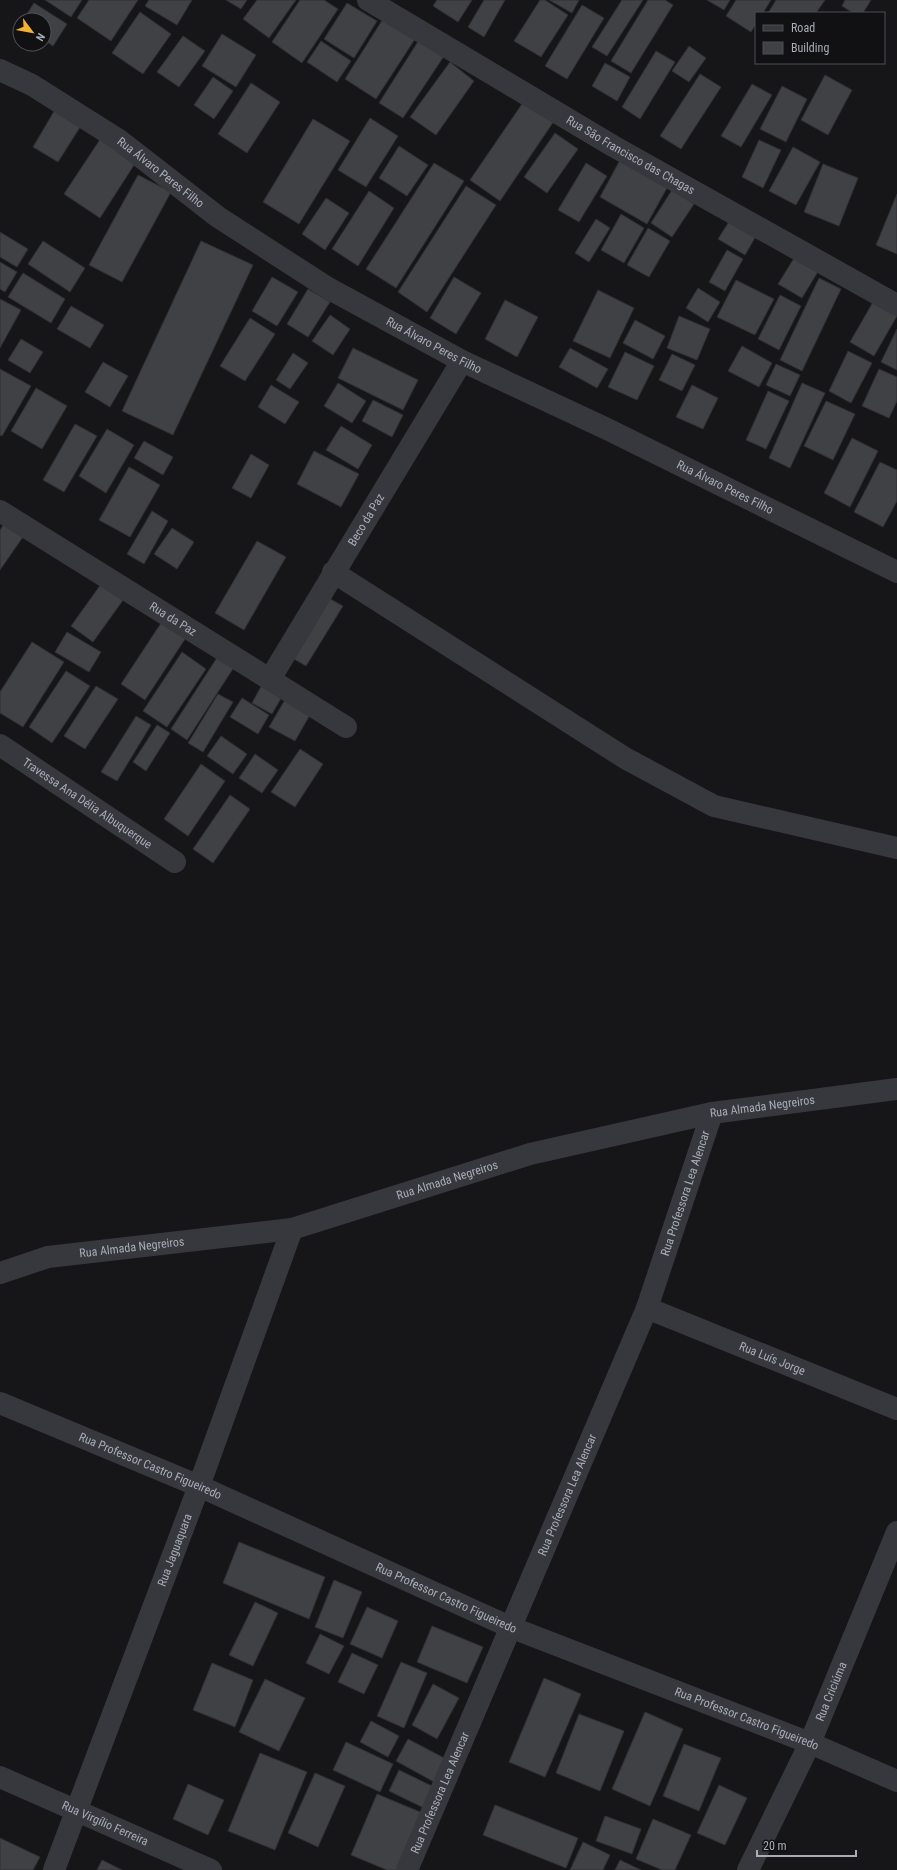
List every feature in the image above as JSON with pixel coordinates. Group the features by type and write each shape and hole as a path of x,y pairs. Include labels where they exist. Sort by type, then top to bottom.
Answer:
{"street":[{"name":"Rua São Francisco das Chagas","path":"368,0 613,146 897,305"},
{"name":"Rua Álvaro Peres Filho","path":"0,70 32,84 119,140 218,217 328,288 462,361 605,428 897,572"},
{"name":"Beco da Paz","path":"270,679 333,572 462,361"},
{"name":"Rua da Paz","path":"0,511 346,727"},
{"path":"333,572 625,758 714,806 897,848"},
{"name":"Travessa Ana Délia Albuquerque","path":"0,745 175,862"},
{"name":"Rua Almada Negreiros","path":"0,1273 48,1257 292,1229 530,1154 712,1113 897,1088"},
{"name":"Rua Professora Lea Alencar","path":"407,1870 647,1308 712,1113"},
{"name":"Rua Jaguaquara","path":"54,1870 199,1486 292,1229"},
{"name":"Rua Luís Jorge","path":"647,1308 897,1409"},
{"name":"Rua Professor Castro Figueiredo","path":"0,1403 199,1486 510,1627 810,1743 897,1781"},
{"name":"Rua Criciúma","path":"748,1870 810,1743 897,1532"},
{"name":"Rua Virgílio Ferreira","path":"0,1777 211,1870"}],"building":[{"path":"45,0 82,0 71,17"},
{"path":"89,0 138,0 111,41 77,18"},
{"path":"149,0 192,0 177,25 145,6"},
{"path":"226,0 247,0 241,9"},
{"path":"257,0 296,0 269,38 243,19"},
{"path":"300,0 324,0 338,9 302,63 272,42"},
{"path":"437,0 472,0 458,22 433,6"},
{"path":"484,0 505,0 484,37 468,27"},
{"path":"540,0 545,0 568,15 541,57 514,41"},
{"path":"549,0 579,0 572,13"},
{"path":"622,0 643,0 607,56 592,47"},
{"path":"648,0 665,0 673,5 631,73 611,61"},
{"path":"707,0 730,0 724,10"},
{"path":"736,0 771,0 764,12 755,12 755,26 751,32 726,16"},
{"path":"776,0 825,0 817,12 769,12"},
{"path":"845,0 871,0 864,12 851,12 842,6"},
{"path":"34,3 48,12 28,12"},
{"path":"347,3 377,21 354,58 324,39"},
{"path":"582,5 604,18 567,79 545,66"},
{"path":"140,12 171,34 143,74 112,53"},
{"path":"52,14 67,24 53,46 52,45"},
{"path":"383,19 415,39 376,99 345,79"},
{"path":"222,34 256,55 236,87 202,66"},
{"path":"183,36 205,51 179,87 157,72"},
{"path":"419,40 444,56 403,118 379,103"},
{"path":"321,41 351,61 337,82 307,62"},
{"path":"689,46 706,58 689,82 672,71"},
{"path":"656,51 675,62 640,119 622,107"},
{"path":"450,62 474,81 436,135 410,117"},
{"path":"605,63 630,77 617,101 592,86"},
{"path":"700,74 721,87 681,149 660,136"},
{"path":"825,75 852,90 828,135 801,120"},
{"path":"213,77 233,91 214,119 194,105"},
{"path":"251,83 280,102 247,153 218,134"},
{"path":"752,84 772,95 741,147 721,136"},
{"path":"782,86 807,99 786,142 760,129"},
{"path":"524,101 554,121 500,201 470,180"},
{"path":"56,108 82,124 58,162 33,147"},
{"path":"370,118 398,136 366,187 338,170"},
{"path":"313,119 350,141 299,224 263,202"},
{"path":"555,133 578,149 547,193 524,177"},
{"path":"101,138 136,162 100,218 64,194"},
{"path":"759,140 781,150 763,188 742,177"},
{"path":"399,146 428,165 407,196 379,178"},
{"path":"793,147 820,162 796,205 769,191"},
{"path":"620,160 668,186 647,224 600,197"},
{"path":"434,163 464,181 396,288 366,269"},
{"path":"586,163 607,176 579,222 558,210"},
{"path":"823,164 858,178 839,226 804,212"},
{"path":"138,175 171,192 122,282 89,265"},
{"path":"466,186 496,205 427,312 398,292"},
{"path":"672,190 694,204 672,237 651,223"},
{"path":"369,191 394,208 358,266 332,249"},
{"path":"897,194 897,254 876,245"},
{"path":"326,198 349,213 325,250 302,234"},
{"path":"621,214 644,228 624,263 601,250"},
{"path":"596,219 610,228 589,262 575,253"},
{"path":"730,220 756,236 745,255 718,239"},
{"path":"648,228 670,241 649,277 627,265"},
{"path":"0,232 28,249 17,267 0,257"},
{"path":"43,241 85,268 70,292 28,264"},
{"path":"201,241 253,265 173,435 122,411"},
{"path":"727,250 743,259 725,291 709,282"},
{"path":"796,255 819,270 802,298 778,284"},
{"path":"0,262 17,272 5,292 0,289"},
{"path":"23,273 65,299 51,323 8,297"},
{"path":"272,277 298,292 277,326 252,311"},
{"path":"454,277 481,293 456,334 430,318"},
{"path":"819,278 841,289 802,371 780,360"},
{"path":"736,280 774,299 755,335 717,317"},
{"path":"698,288 720,302 708,322 686,308"},
{"path":"308,289 330,302 308,337 287,324"},
{"path":"598,290 634,308 610,358 573,341"},
{"path":"780,295 801,306 779,350 758,339"},
{"path":"0,299 21,310 0,348"},
{"path":"505,300 538,317 517,357 485,339"},
{"path":"873,302 897,316 874,356 850,342"},
{"path":"71,306 104,325 90,348 57,329"},
{"path":"330,315 350,329 333,355 312,341"},
{"path":"679,316 710,329 697,360 667,348"},
{"path":"250,318 275,334 245,381 220,366"},
{"path":"635,320 665,336 653,359 623,343"},
{"path":"897,329 897,370 881,362"},
{"path":"21,339 43,352 30,373 8,360"},
{"path":"742,346 772,363 759,387 728,371"},
{"path":"353,348 418,380 403,410 338,378"},
{"path":"570,348 608,369 597,388 559,367"},
{"path":"848,351 872,363 851,403 829,391"},
{"path":"625,352 654,366 637,400 608,387"},
{"path":"293,353 308,363 290,389 276,380"},
{"path":"672,354 695,365 682,391 659,380"},
{"path":"103,362 128,376 110,407 85,392"},
{"path":"776,364 800,375 790,396 766,385"},
{"path":"0,369 31,386 2,436 0,435"},
{"path":"879,369 897,377 897,401 889,418 862,406"},
{"path":"338,383 366,401 352,423 324,406"},
{"path":"802,383 825,393 790,468 769,458"},
{"path":"271,385 299,402 285,424 258,407"},
{"path":"692,385 718,398 703,429 676,417"},
{"path":"36,388 67,406 42,449 11,431"},
{"path":"768,391 789,401 766,449 746,440"},
{"path":"373,400 403,415 392,437 362,421"},
{"path":"826,401 855,414 833,460 804,446"},
{"path":"75,424 97,436 64,492 43,480"},
{"path":"341,426 372,445 358,469 326,450"},
{"path":"107,429 134,445 106,493 79,476"},
{"path":"852,438 878,451 850,507 824,493"},
{"path":"144,441 173,457 163,475 134,458"},
{"path":"314,451 359,474 341,507 297,484"},
{"path":"251,454 269,465 251,498 232,488"},
{"path":"880,462 897,470 897,501 883,527 854,512"},
{"path":"129,467 160,485 130,537 99,520"},
{"path":"152,511 168,521 144,564 127,554"},
{"path":"6,521 25,534 0,570 0,530"},
{"path":"172,528 194,542 177,569 154,554"},
{"path":"257,541 286,557 244,630 215,613"},
{"path":"104,580 126,596 93,642 71,626"},
{"path":"323,595 343,606 306,666 287,655"},
{"path":"163,620 187,636 145,700 121,684"},
{"path":"67,632 101,652 89,672 55,652"},
{"path":"32,642 64,662 23,727 0,713 0,692"},
{"path":"182,652 206,669 167,727 143,711"},
{"path":"220,653 236,664 187,740 171,729"},
{"path":"66,671 90,686 52,743 29,727"},
{"path":"263,683 284,693 272,714 252,703"},
{"path":"96,686 118,699 85,749 64,736"},
{"path":"218,694 233,702 203,752 188,743"},
{"path":"242,698 269,715 258,734 230,717"},
{"path":"286,698 311,713 295,741 269,727"},
{"path":"136,716 151,725 117,781 101,772"},
{"path":"157,725 170,733 146,771 133,762"},
{"path":"221,736 247,754 233,774 207,756"},
{"path":"300,749 323,764 295,807 271,792"},
{"path":"255,754 278,770 262,793 239,778"},
{"path":"201,764 225,781 188,836 164,819"},
{"path":"230,795 250,809 213,863 193,849"},
{"path":"239,1542 325,1577 309,1619 223,1583"},
{"path":"334,1580 362,1592 343,1638 315,1627"},
{"path":"255,1602 278,1613 253,1666 229,1655"},
{"path":"367,1607 398,1621 382,1658 350,1644"},
{"path":"432,1626 483,1647 467,1683 417,1662"},
{"path":"320,1634 344,1646 329,1674 306,1663"},
{"path":"352,1653 378,1665 364,1694 338,1682"},
{"path":"401,1662 427,1673 404,1728 377,1716"},
{"path":"212,1663 253,1680 235,1727 193,1710"},
{"path":"544,1678 581,1694 545,1777 509,1762"},
{"path":"265,1679 305,1698 279,1751 239,1732"},
{"path":"433,1684 459,1698 437,1739 412,1725"},
{"path":"645,1712 683,1729 650,1806 612,1789"},
{"path":"579,1714 624,1731 600,1791 556,1773"},
{"path":"371,1721 399,1736 388,1757 360,1742"},
{"path":"408,1739 448,1760 436,1783 396,1761"},
{"path":"346,1742 393,1764 380,1792 333,1770"},
{"path":"684,1744 721,1758 699,1811 663,1796"},
{"path":"260,1753 307,1772 275,1850 228,1831"},
{"path":"399,1770 436,1788 426,1809 389,1791"},
{"path":"315,1773 345,1786 318,1847 288,1833"},
{"path":"188,1784 224,1800 208,1835 173,1819"},
{"path":"719,1785 747,1798 725,1845 697,1833"},
{"path":"377,1794 425,1814 401,1870 387,1870 351,1855"},
{"path":"495,1805 578,1838 566,1868 483,1835"},
{"path":"605,1816 641,1829 632,1854 596,1841"},
{"path":"653,1819 691,1835 675,1870 662,1870 636,1859"},
{"path":"0,1838 40,1857 33,1870 0,1870"},
{"path":"583,1842 610,1855 603,1870 570,1870"},
{"path":"102,1860 122,1870 97,1870"},
{"path":"620,1860 641,1870 615,1870"}]}
